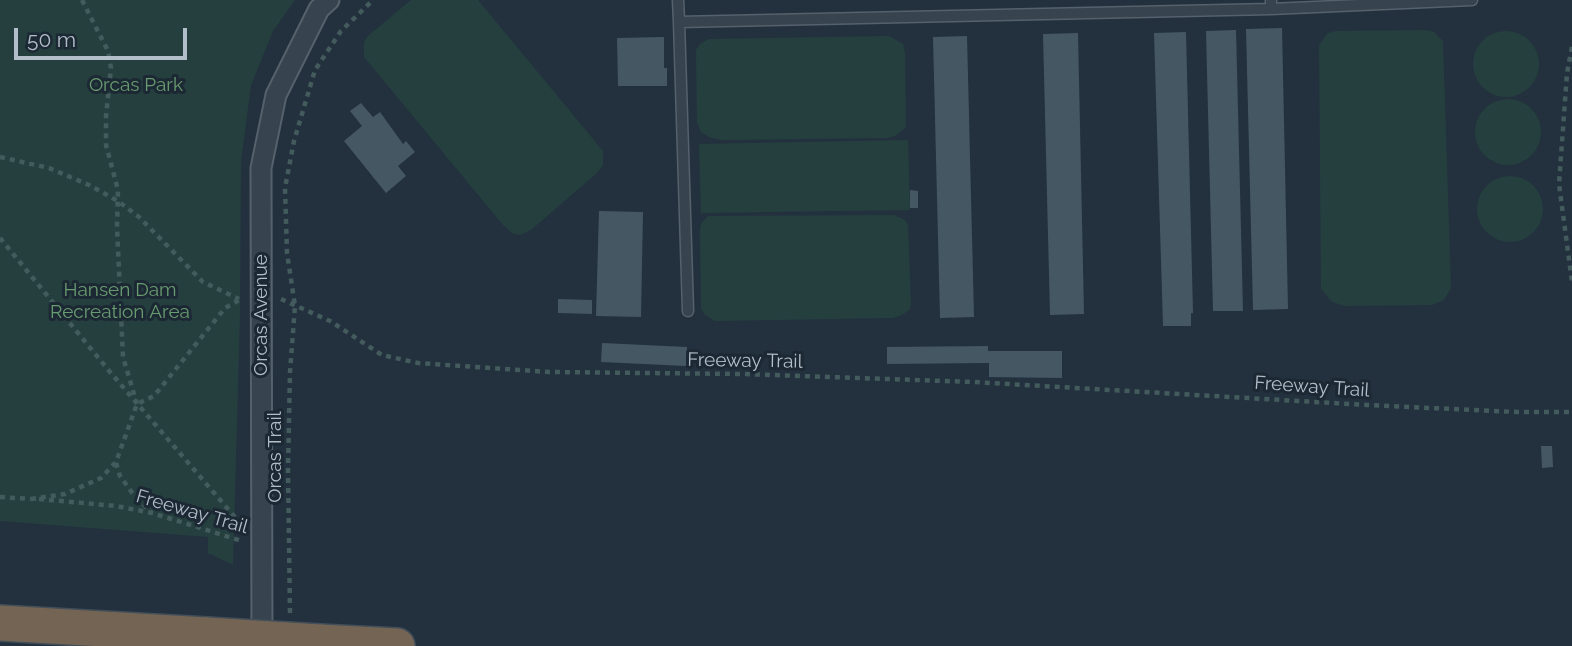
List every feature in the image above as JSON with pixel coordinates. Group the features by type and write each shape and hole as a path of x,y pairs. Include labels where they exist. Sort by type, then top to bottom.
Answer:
{"highway":[{"path":"0,624 397,646"}],"street":[{"name":"Orcas Avenue","path":"262,646 261,168 276,95 319,9 329,0"}],"lane":[{"path":"678,0 688,311"},
{"path":"679,22 1472,0"}],"path":[{"path":"82,0 108,51 111,68 106,145 115,173 118,201 123,357 137,404 116,462 120,476 152,513"},
{"name":"Orcas Trail","path":"290,623 288,470 290,372 295,306 287,253 285,188 294,141 315,70 341,31 373,0"},
{"path":"1572,47 1567,73 1559,184 1572,282"},
{"path":"0,157 49,168 118,201 139,216 203,282 240,299"},
{"path":"0,239 137,404 262,547"},
{"path":"137,404 154,396 225,308 240,299"},
{"name":"Freeway Trail","path":"240,299 283,299 330,321 382,355 418,363 549,372 743,374 974,382 1381,405 1572,412"},
{"name":"Freeway Trail","path":"30,499 65,494 77,489 101,478 116,462"},
{"name":"Freeway Trail","path":"0,497 116,506 152,513 262,547"}],"green space":[{"name":"Hansen Dam Recreation Area","path":"0,0 295,0 273,31 251,85 241,161 233,565 208,553 208,537 0,521"},
{"path":"411,0 478,0 603,151 603,165 597,173 531,230 520,235 512,233 503,225 364,57 364,42 368,36"},
{"path":"1336,31 1434,32 1443,41 1451,288 1444,300 1432,305 1345,306 1332,302 1321,289 1319,45 1328,33"},
{"path":"1506,31 1519,33 1534,46 1539,64 1537,77 1524,92 1506,97 1493,95 1478,82 1473,64 1475,51 1488,36"},
{"path":"889,36 903,44 905,53 906,127 895,136 721,140 701,132 697,122 696,50 709,39"},
{"path":"1508,99 1521,101 1536,114 1541,132 1539,145 1526,160 1508,165 1495,163 1480,150 1475,132 1477,119 1490,104"},
{"path":"908,140 910,210 701,213 699,144"},
{"path":"1504,176 1516,176 1528,181 1538,191 1543,209 1541,222 1528,237 1516,242 1504,242 1492,237 1482,227 1477,215 1477,203 1482,191 1492,181"},
{"path":"894,215 905,220 908,225 911,305 902,315 893,318 715,321 704,314 701,308 700,232 701,224 708,216"}],"building":[{"path":"1282,28 1288,309 1253,310 1246,29"},
{"path":"1236,30 1243,311 1213,311 1206,31"},
{"path":"1186,32 1193,313 1191,326 1163,326 1154,33"},
{"path":"1078,33 1084,314 1050,315 1043,34"},
{"path":"967,36 974,317 940,318 933,37"},
{"path":"664,37 667,86 618,86 617,38"},
{"path":"361,103 373,117 380,112 403,144 406,141 415,152 398,166 406,176 386,193 344,141 362,126 350,111"},
{"path":"910,190 918,191 918,208 910,208"},
{"path":"599,211 643,212 641,317 596,316"},
{"path":"558,299 592,300 592,314 558,313"},
{"path":"602,343 687,347 686,366 601,362"},
{"path":"988,346 988,351 1062,351 1062,378 989,377 989,363 887,364 887,347"},
{"path":"1541,446 1552,446 1553,467 1542,468"}],"park label":[{"name":"Orcas Park","path":"136,85"}]}
